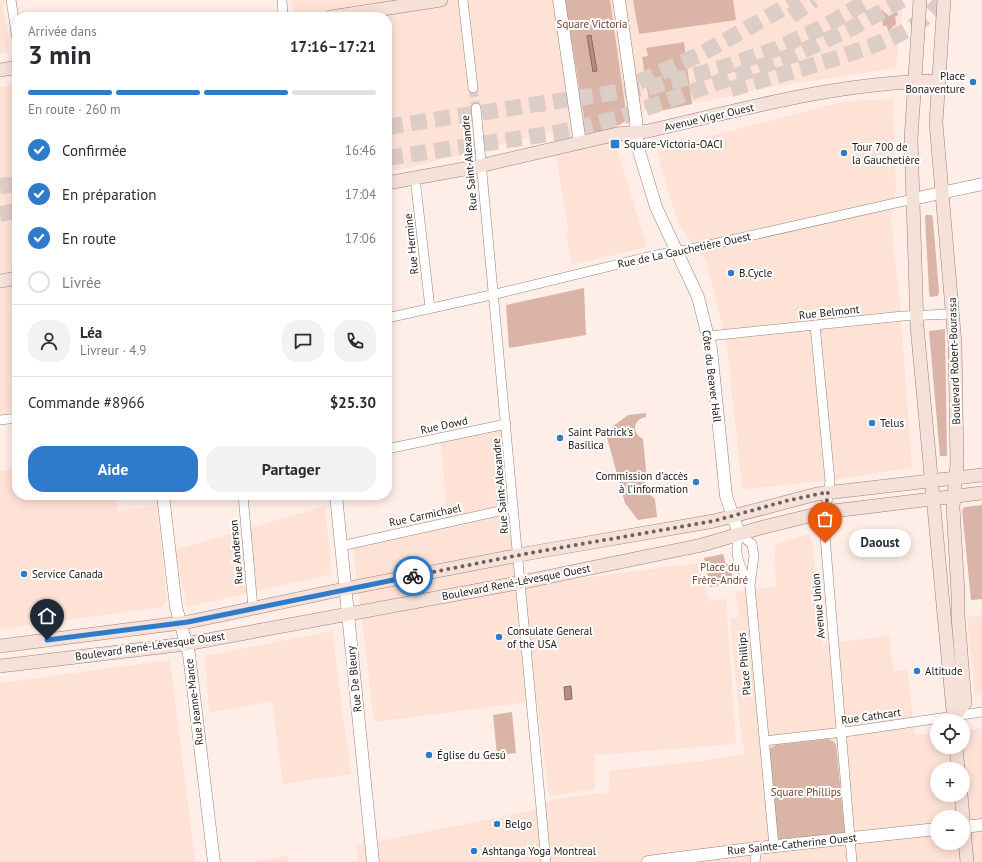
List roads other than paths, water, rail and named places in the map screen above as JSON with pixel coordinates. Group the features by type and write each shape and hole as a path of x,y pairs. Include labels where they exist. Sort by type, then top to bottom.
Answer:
{"main road":[{"path":"369,12 441,0"},
{"path":"920,0 911,139 917,316 954,714"},
{"name":"Boulevard Robert-Bourassa","path":"944,0 936,123 956,356 956,477 953,506 958,616 965,703 957,714"},
{"path":"0,70 12,68"},
{"name":"Avenue Viger Ouest","path":"392,182 481,166 618,134 648,131 828,90 872,84 938,81"},
{"path":"0,281 12,279"},
{"name":"Boulevard René-Lévesque Ouest","path":"0,646 180,623 344,588 629,537 732,516 797,498 828,492 982,475"},
{"name":"Boulevard René-Lévesque Ouest","path":"0,666 186,644 521,582 702,545 825,512 982,493"},
{"path":"966,850 967,862"}],"street":[{"path":"11,0 13,12"},
{"path":"282,0 283,12"},
{"path":"463,0 473,88"},
{"path":"559,0 580,143"},
{"name":"Côte du Beaver Hall","path":"619,0 638,149 653,200 698,297 708,336 726,496 739,534"},
{"name":"Rue Saint-Alexandre","path":"476,108 546,862"},
{"name":"Rue Hermine","path":"415,178 430,308"},
{"name":"Rue de La Gauchetière Ouest","path":"392,317 493,295 656,255 678,252 982,184"},
{"name":"Rue Belmont","path":"708,336 815,325 953,314"},
{"name":"Avenue Union","path":"815,325 830,481 824,524 852,862"},
{"path":"0,420 12,419"},
{"name":"Rue Dowd","path":"392,448 506,424"},
{"name":"Rue Jeanne-Mance","path":"164,500 176,607 189,654 214,862"},
{"name":"Rue Anderson","path":"243,500 253,608"},
{"name":"Rue De Bleury","path":"336,500 344,588 373,862"},
{"name":"Rue Carmichael","path":"341,546 513,508"},
{"path":"739,534 752,544 754,556 750,586 739,563 735,548 739,534"},
{"name":"Place Phillips","path":"750,586 774,846"},
{"name":"Rue Cathcart","path":"970,715 982,712"},
{"name":"Rue Cathcart","path":"764,741 930,722"},
{"path":"970,823 982,825"},
{"name":"Rue Sainte-Catherine Ouest","path":"648,862 666,861 774,846 930,830"},
{"path":"755,862 757,848"}],"tunnel":[{"path":"639,82 701,54 798,0"},
{"path":"791,16 814,0"},
{"path":"392,126 651,87 724,67 776,49 825,26 869,0"},
{"path":"392,157 555,133 619,118 796,54 852,28 902,0"},
{"path":"731,89 829,60 884,41 922,20 943,0"},
{"path":"473,88 476,108"},
{"path":"0,186 12,185"},
{"path":"0,214 12,212"}],"place":[{"name":"Place Bonaventure","path":"973,82"},
{"name":"Square-Victoria-OACI","path":"615,144"},
{"name":"Tour 700 de la Gauchetière","path":"844,153"},
{"name":"B.Cycle","path":"731,273"},
{"name":"Telus","path":"872,423"},
{"name":"Saint Patrick's Basilica","path":"560,438"},
{"name":"Commission d'accès à l'information","path":"696,482"},
{"name":"Daoust","path":"825,543"},
{"name":"Service Canada","path":"24,574"},
{"name":"Consulate General of the USA","path":"499,637"},
{"name":"Altitude","path":"917,671"},
{"name":"Église du Gesú","path":"429,755"},
{"name":"Belgo","path":"497,824"},
{"name":"Ashtanga Yoga Montreal","path":"474,851"}],"park label":[{"name":"Square Victoria","path":"592,24"},
{"name":"Place du Frère-André","path":"720,573"},
{"name":"Square Phillips","path":"806,792"}]}
